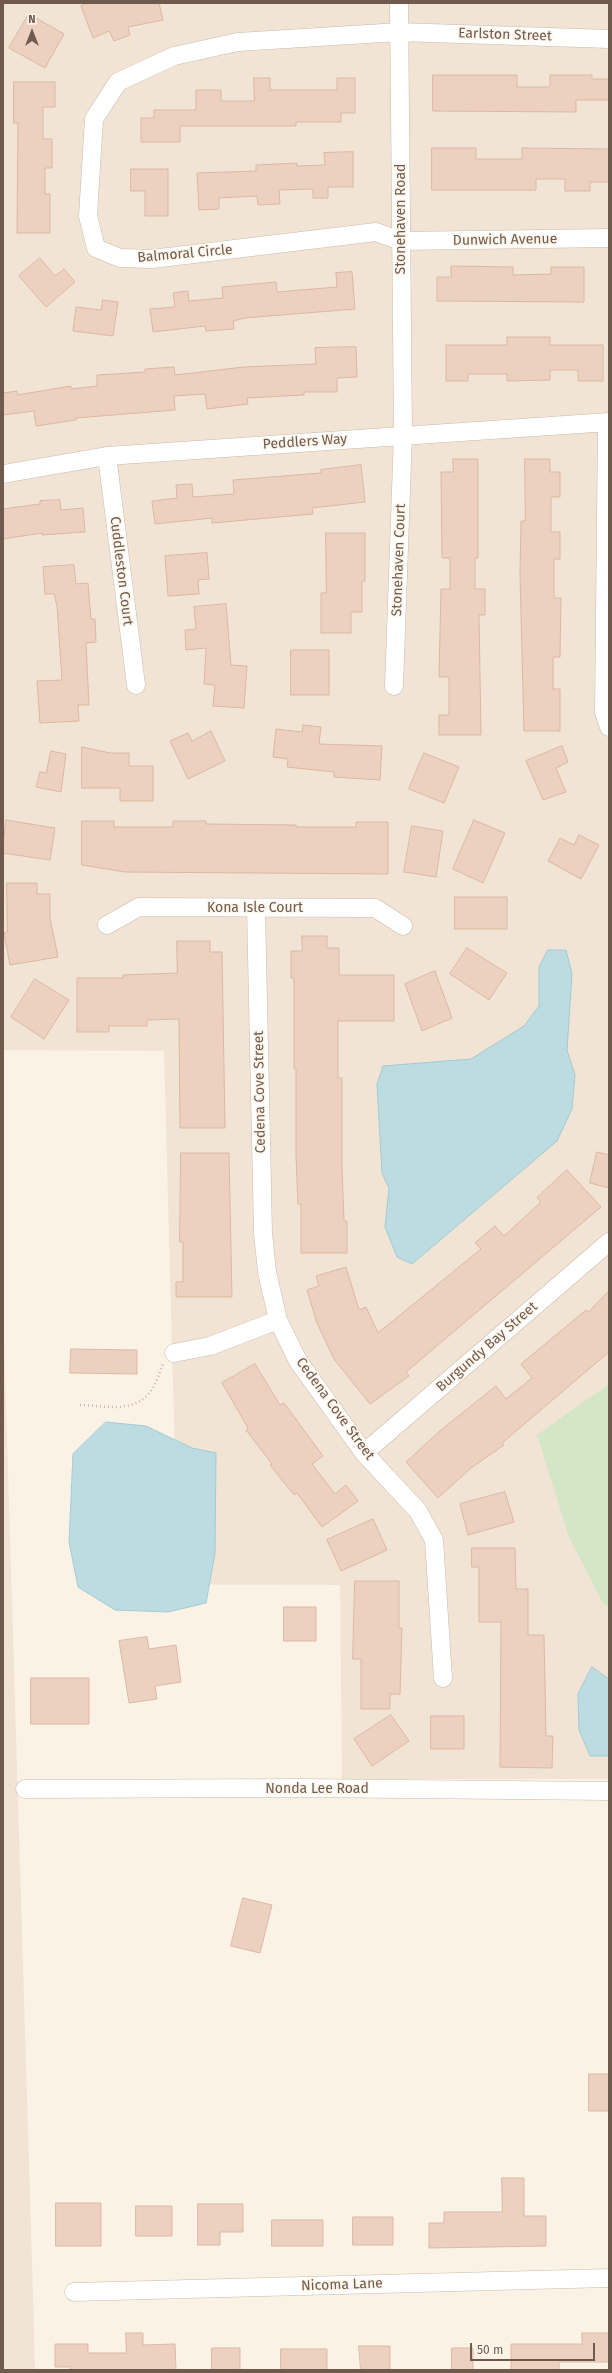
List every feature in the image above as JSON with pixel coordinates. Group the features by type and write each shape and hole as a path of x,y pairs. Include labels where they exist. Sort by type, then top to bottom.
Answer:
{"street":[{"name":"Stonehaven Road","path":"399,3 404,435"},
{"name":"Earlston Street","path":"400,32 609,39"},
{"name":"Balmoral Circle","path":"400,32 238,42 174,56 118,82 94,119 88,216 96,248 120,258 152,260 376,232 401,241"},
{"name":"Dunwich Avenue","path":"401,241 609,238"},
{"name":"Peddlers Way","path":"3,474 106,456 608,422"},
{"path":"608,422 607,617 604,712 609,727"},
{"name":"Stonehaven Court","path":"394,686 404,435"},
{"name":"Cuddleston Court","path":"106,456 136,685"},
{"name":"Kona Isle Court","path":"107,925 139,908 375,908 403,926"},
{"name":"Cedena Cove Street","path":"256,908 263,1232 268,1272 278,1320 298,1361 364,1453 418,1511 434,1540 443,1678"},
{"name":"Burgundy Bay Street","path":"364,1453 609,1242"},
{"path":"174,1353 210,1346 278,1320"},
{"name":"Nonda Lee Road","path":"25,1789 300,1788 609,1791"},
{"name":"Nicoma Lane","path":"74,2292 609,2278"}],"path":[{"path":"80,1405 125,1406 138,1404 154,1385 162,1365 174,1353"}],"shaded area":[{"path":"3,3 609,3 609,1779 342,1779 340,1585 99,1584 176,1497 164,1051 3,1050"},
{"path":"3,1306 33,2295 35,2370 3,2370"}],"green space":[{"path":"609,1384 609,1608 603,1603 569,1537 537,1435"}],"water":[{"path":"548,950 566,950 572,974 567,1050 575,1075 572,1109 557,1141 412,1264 397,1257 385,1227 389,1188 382,1173 377,1084 383,1066 471,1059 524,1026 539,1006 539,967"},
{"path":"106,1422 146,1426 192,1448 216,1453 215,1553 206,1603 168,1612 115,1610 78,1587 69,1542 73,1454"},
{"path":"592,1667 609,1679 609,1756 590,1756 579,1730 578,1694"}],"building":[{"path":"89,3 159,3 163,20 128,27 130,35 114,41 109,31 93,38 81,6"},
{"path":"29,14 64,34 45,68 9,48"},
{"path":"433,75 517,75 517,87 550,87 550,75 592,75 592,79 609,79 609,100 576,100 576,112 433,111"},
{"path":"254,78 270,78 270,90 337,90 337,78 355,78 355,113 341,113 341,122 296,122 296,126 180,126 180,142 141,142 141,118 154,118 154,110 196,110 196,90 221,90 221,101 254,101"},
{"path":"14,82 55,82 55,107 43,107 43,139 52,139 52,168 45,168 45,194 50,194 50,233 17,233 18,123 14,123"},
{"path":"432,148 476,148 476,159 522,159 522,148 609,149 609,182 590,182 590,191 565,191 565,179 536,179 536,190 432,190"},
{"path":"353,152 353,187 328,187 328,198 313,198 313,189 279,190 280,204 258,205 257,196 219,198 219,209 199,210 197,173 256,171 256,165 297,163 297,166 325,165 324,153"},
{"path":"131,169 168,169 168,216 145,216 145,191 131,191"},
{"path":"40,258 55,276 64,269 75,282 46,307 19,276"},
{"path":"451,266 513,267 513,275 551,274 551,267 584,267 584,302 437,301 437,277 451,277"},
{"path":"352,272 355,309 245,318 233,321 234,329 206,331 205,326 153,332 150,309 175,307 173,293 188,291 189,301 223,298 222,287 276,282 277,292 337,287 336,273"},
{"path":"103,300 118,302 113,336 73,331 76,307 101,310"},
{"path":"507,337 550,337 550,345 603,345 603,381 578,381 578,370 550,370 550,380 507,381 507,374 468,374 468,381 446,381 446,345 507,345"},
{"path":"356,347 357,377 337,378 337,392 304,392 304,395 247,398 248,404 207,409 205,394 174,396 175,410 76,418 76,420 36,426 34,411 3,415 3,393 17,391 17,395 71,386 71,389 97,386 97,375 145,372 145,369 174,367 175,375 244,367 316,364 315,348"},
{"path":"453,459 478,459 478,558 475,558 475,589 485,589 485,615 479,615 481,735 439,735 439,715 449,715 449,677 439,677 441,589 450,589 450,558 442,558 441,472 453,472"},
{"path":"525,459 550,459 550,472 560,472 560,497 551,497 551,532 560,532 560,559 554,559 554,598 561,598 560,657 553,657 553,689 560,689 560,731 524,731 520,575 521,521 525,521"},
{"path":"361,465 365,502 312,508 313,514 212,523 212,518 155,524 152,501 177,498 176,485 192,484 193,497 234,494 233,480 321,473 321,470"},
{"path":"60,500 61,510 83,508 85,532 42,535 42,533 3,539 3,509 40,504 40,501"},
{"path":"326,533 365,533 365,581 362,581 362,612 351,612 351,633 321,633 321,593 326,593"},
{"path":"207,553 209,579 198,580 199,594 168,596 165,556"},
{"path":"74,565 76,584 88,583 91,619 95,619 96,642 86,643 89,705 78,705 79,721 40,723 37,681 62,680 57,606 54,594 45,594 43,567"},
{"path":"226,604 231,665 247,666 244,708 213,706 215,685 204,684 206,648 186,650 185,630 196,629 194,607"},
{"path":"291,650 329,650 329,695 291,695"},
{"path":"303,725 321,727 319,744 382,746 380,780 334,777 334,772 287,767 288,759 273,757 276,729 302,732"},
{"path":"211,731 225,761 188,779 170,741 188,733 192,741"},
{"path":"562,746 568,762 556,768 566,792 543,800 526,761"},
{"path":"82,747 110,753 129,753 129,766 153,766 153,801 120,801 120,788 82,788"},
{"path":"51,751 66,754 61,792 36,787 40,772 46,773"},
{"path":"424,753 459,767 444,803 409,789"},
{"path":"6,820 55,828 50,860 3,853"},
{"path":"474,820 505,833 483,883 453,869"},
{"path":"82,821 114,821 114,827 173,827 173,821 206,821 206,824 296,825 296,827 356,827 356,822 388,822 388,874 125,872 82,865"},
{"path":"412,826 443,831 436,877 404,872"},
{"path":"579,835 599,845 581,879 548,861 560,838 574,845"},
{"path":"7,883 37,883 37,894 50,894 50,918 58,957 10,965 4,933 7,932"},
{"path":"455,897 507,897 507,929 455,929"},
{"path":"302,936 327,936 327,948 339,948 339,975 394,975 394,1021 338,1021 338,1078 342,1078 342,1170 344,1221 347,1221 347,1253 301,1253 301,1204 298,1204 296,1155 294,978 291,978 291,951 302,951"},
{"path":"177,941 210,941 210,952 222,952 225,1128 180,1128 179,1019 147,1020 147,1026 109,1026 109,1032 77,1032 77,978 123,978 123,975 177,973"},
{"path":"467,948 507,973 489,1000 450,974"},
{"path":"435,971 452,1018 422,1031 405,984"},
{"path":"35,979 69,1000 44,1039 11,1017"},
{"path":"597,1152 609,1155 609,1188 590,1183"},
{"path":"181,1153 229,1153 232,1297 176,1297 176,1282 183,1282 183,1242 180,1242"},
{"path":"567,1170 601,1207 406,1372 409,1376 370,1404 334,1359 317,1323 307,1290 319,1286 316,1276 346,1267 359,1310 366,1307 378,1333 481,1249 475,1243 495,1226 504,1236 541,1202 537,1198"},
{"path":"609,1291 609,1352 502,1443 504,1445 471,1468 438,1498 406,1462 441,1430 496,1386 506,1399 532,1378 521,1364 586,1310 588,1312"},
{"path":"71,1349 137,1350 137,1374 70,1373"},
{"path":"255,1364 280,1405 284,1403 323,1456 312,1464 335,1494 346,1485 358,1501 322,1527 297,1493 294,1495 270,1465 272,1464 246,1430 248,1428 222,1383"},
{"path":"505,1492 514,1522 468,1535 460,1504"},
{"path":"373,1519 387,1550 341,1571 327,1540"},
{"path":"472,1548 515,1548 516,1589 528,1589 528,1635 544,1635 546,1736 553,1736 552,1768 500,1767 501,1622 479,1622 479,1567 472,1567"},
{"path":"355,1581 399,1581 399,1628 402,1628 400,1694 390,1694 390,1709 361,1709 361,1659 353,1659"},
{"path":"284,1607 316,1607 316,1641 284,1641"},
{"path":"147,1637 149,1649 176,1645 181,1682 155,1686 157,1699 129,1703 119,1641"},
{"path":"31,1678 89,1678 89,1724 31,1724"},
{"path":"391,1715 409,1741 372,1766 354,1739"},
{"path":"431,1716 464,1716 464,1749 431,1749"},
{"path":"243,1898 272,1905 260,1953 231,1946"},
{"path":"589,2074 609,2074 609,2111 589,2111"},
{"path":"502,2178 524,2178 524,2216 546,2216 546,2246 429,2248 429,2223 444,2223 444,2212 502,2212"},
{"path":"56,2203 101,2203 101,2246 56,2246"},
{"path":"198,2204 243,2204 243,2232 220,2232 220,2245 198,2245"},
{"path":"136,2206 172,2206 172,2236 136,2236"},
{"path":"353,2217 393,2217 393,2245 353,2245"},
{"path":"272,2220 323,2220 323,2246 272,2246"},
{"path":"126,2333 143,2333 143,2345 175,2344 176,2370 70,2370 70,2367 55,2367 55,2344 88,2344 88,2353 126,2353"},
{"path":"582,2333 609,2333 609,2362 559,2362 559,2370 511,2370 511,2344 582,2344"},
{"path":"359,2346 390,2346 390,2370 361,2370"},
{"path":"212,2348 240,2348 240,2370 212,2370"},
{"path":"452,2348 473,2348 473,2370 452,2370"},
{"path":"281,2349 327,2349 327,2370 281,2370"}]}
